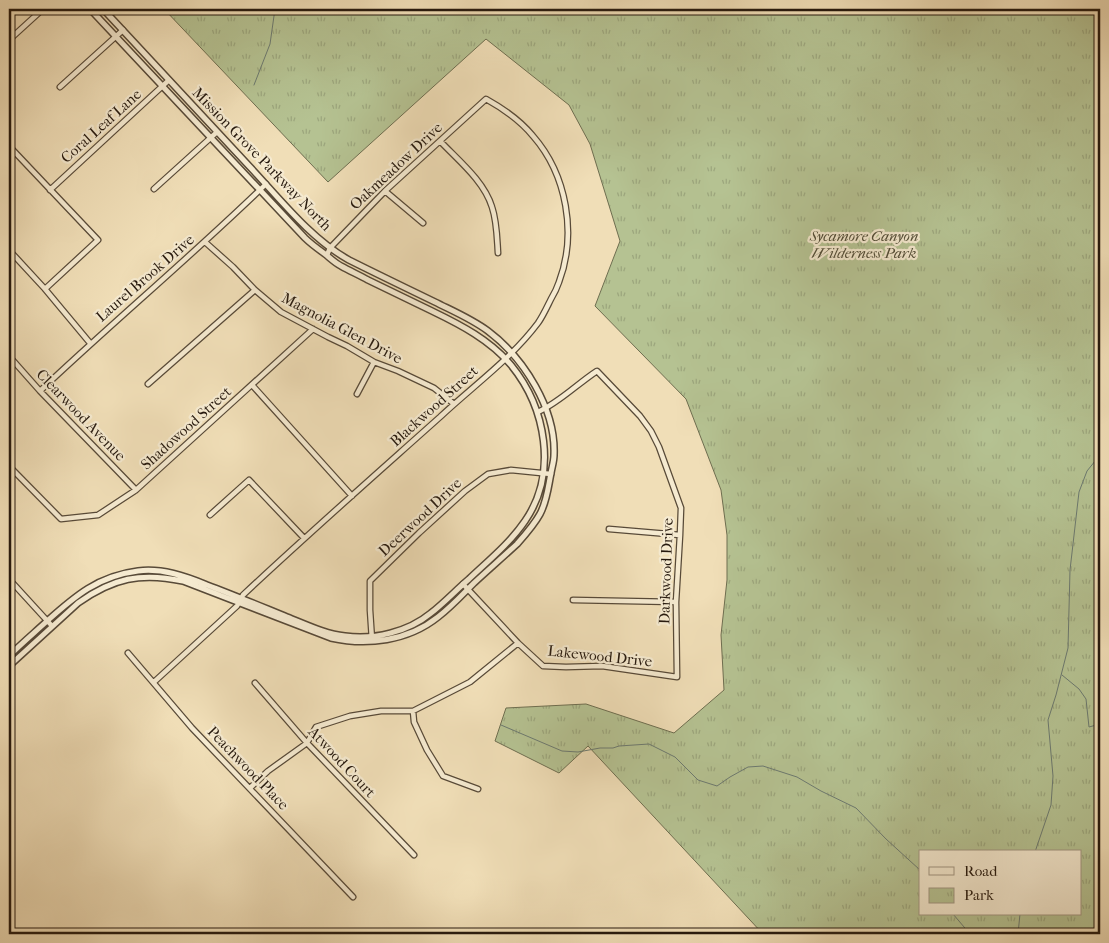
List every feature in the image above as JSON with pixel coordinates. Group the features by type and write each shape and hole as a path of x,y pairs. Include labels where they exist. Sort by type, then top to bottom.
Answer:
{"street":[{"path":"9,40 44,9"},
{"name":"Mission Grove Parkway North","path":"9,666 78,603 95,591 120,581 145,576 157,576 183,581 240,601 331,638 356,642 406,628 430,614 507,544 526,520 537,500 544,472 545,446 538,412 529,392 505,360 486,341 473,332 340,266 314,247 90,9"},
{"name":"Mission Grove Parkway North","path":"103,9 309,230 337,254 465,316 488,331 521,364 537,388 550,420 554,454 545,502 530,529 517,544 437,618 417,630 393,639 372,639"},
{"path":"60,87 123,30"},
{"name":"Coral Leaf Lane","path":"50,190 169,80"},
{"name":"Oakmeadow Drive","path":"327,255 330,248 385,191 486,99"},
{"name":"Blackwood Street","path":"154,682 237,606 243,595 304,538 505,360 539,322 559,283 565,260 568,238 567,210 564,195 545,152 535,138 506,111 486,99"},
{"path":"154,189 217,132"},
{"path":"440,141 486,192 495,220 498,253"},
{"path":"9,146 98,240 45,289"},
{"name":"Laurel Brook Drive","path":"40,390 90,343 205,242 266,184"},
{"path":"385,191 423,223"},
{"name":"Magnolia Glen Drive","path":"205,242 281,312 374,362 434,388 454,404"},
{"path":"9,250 45,289 90,343"},
{"path":"148,384 255,290"},
{"name":"Shadowood Street","path":"9,466 61,519 98,515 136,490 313,329"},
{"name":"Clearwood Avenue","path":"9,356 136,490"},
{"path":"357,394 374,362"},
{"name":"Darkwood Drive","path":"545,409 597,371 640,416 659,446 681,508 676,602 677,677"},
{"path":"252,385 352,496"},
{"path":"538,412 545,409"},
{"name":"Deerwood Drive","path":"372,639 370,581 418,533 465,491 488,474 511,470 550,474"},
{"path":"210,515 249,480 304,538"},
{"path":"609,530 680,536"},
{"name":"Mission Grove Parkway North","path":"9,656 72,599 91,586 115,576 140,571 167,572 222,590 240,601"},
{"path":"9,580 52,626"},
{"name":"Lakewood Drive","path":"463,584 518,643 543,666 602,666 677,677"},
{"path":"573,600 676,602"},
{"path":"250,788 268,771 307,743 316,727 350,716 381,711 413,711 470,682 518,643"},
{"name":"Peachwood Place","path":"128,653 192,728 353,897"},
{"name":"Atwood Court","path":"255,683 307,743 414,855"},
{"path":"413,711 414,722 427,750 443,776 478,789"}],"green space":[{"name":"Sycamore Canyon Wilderness Park","path":"164,9 1100,9 1100,934 763,934 588,746 559,773 495,741 506,708 586,704 674,733 724,690 721,635 727,580 727,535 721,490 686,399 595,306 620,241 590,144 569,105 486,39 328,182"}],"waterway":[{"path":"254,85 270,44 275,9"},
{"path":"1036,850 1051,805 1053,776 1048,720 1068,648 1070,570 1079,492 1087,471 1100,455"},
{"path":"1062,675 1079,689 1086,699 1089,727 1100,724"},
{"path":"501,725 562,751 578,752 600,748 649,744 675,757 698,780 717,786 748,767 763,766 797,777 856,808 919,869"},
{"path":"955,916 970,934"},
{"path":"1018,934 1020,916"}]}
